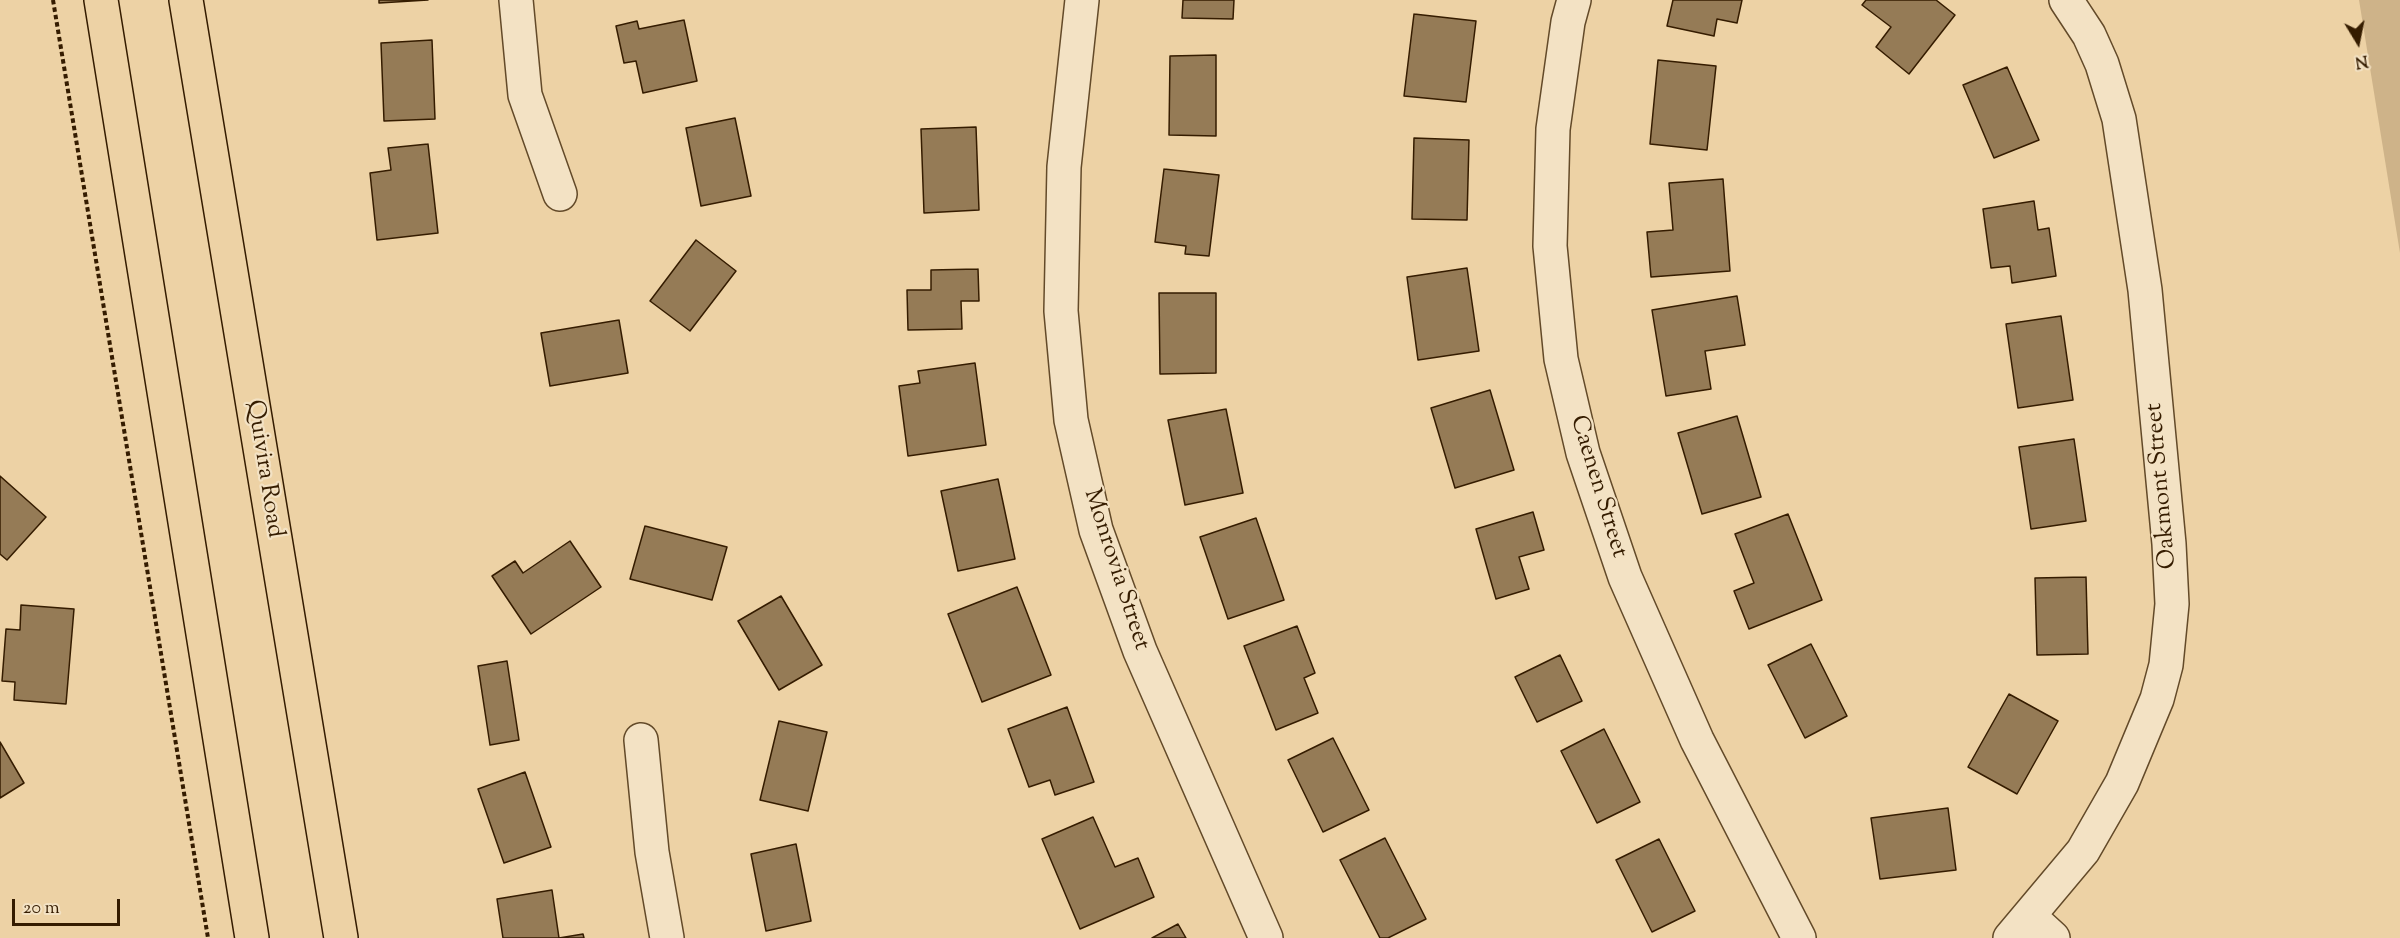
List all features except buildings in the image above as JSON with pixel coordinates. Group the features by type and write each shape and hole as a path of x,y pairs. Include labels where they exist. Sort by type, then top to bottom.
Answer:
{"main road":[{"path":"101,0 252,938"},
{"name":"Quivira Road","path":"186,0 341,938"}],"street":[{"path":"516,0 525,94 560,194"},
{"name":"Monrovia Street","path":"1082,0 1063,178 1060,311 1071,420 1096,530 1140,651 1266,938"},
{"name":"Caenen Street","path":"1574,0 1568,22 1553,129 1550,246 1561,359 1582,453 1625,577 1692,729 1799,938"},
{"name":"Oakmont Street","path":"2053,938 2019,927 2083,851 2122,783 2157,699 2166,665 2172,604 2169,544 2145,290 2119,119 2102,64 2089,35 2066,0"},
{"path":"641,740 652,852 667,938"}],"path":[{"path":"53,0 208,938"}],"shaded area":[{"path":"2359,0 2400,0 2400,253"}]}
